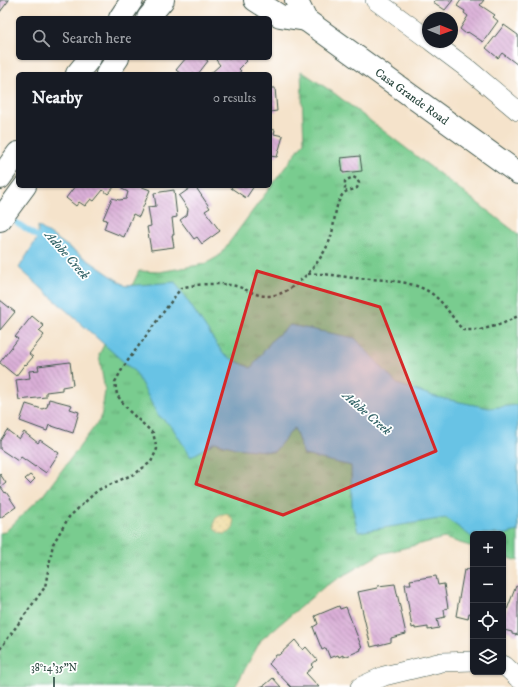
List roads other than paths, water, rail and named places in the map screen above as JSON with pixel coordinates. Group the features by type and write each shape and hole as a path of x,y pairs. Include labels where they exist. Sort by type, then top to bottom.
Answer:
{"main road":[{"path":"121,16 132,0"},
{"path":"150,16 163,0"},
{"name":"Casa Grande Road","path":"255,0 280,16 306,20 518,173"},
{"name":"Casa Grande Road","path":"296,0 306,20"},
{"path":"108,72 116,60"},
{"path":"0,178 16,156"},
{"path":"0,220 24,188"}],"street":[{"path":"375,0 422,35"},
{"path":"440,48 468,69 518,111"},
{"path":"85,64 102,72"},
{"path":"360,687 384,676 442,662 470,661"},
{"path":"506,667 518,678"}],"water":[{"path":"38,226 126,286 175,282 224,355 251,368 273,339 290,325 355,338 397,384 436,397 489,408 518,405 518,531 506,534 506,531 470,531 470,536 446,518 358,532 352,506 351,466 304,455 294,428 274,452 235,448 215,442 191,457 172,427 157,414 136,373 19,268 38,237"}],"waterway":[{"name":"Adobe Creek","path":"13,220 38,237 41,241"}]}
